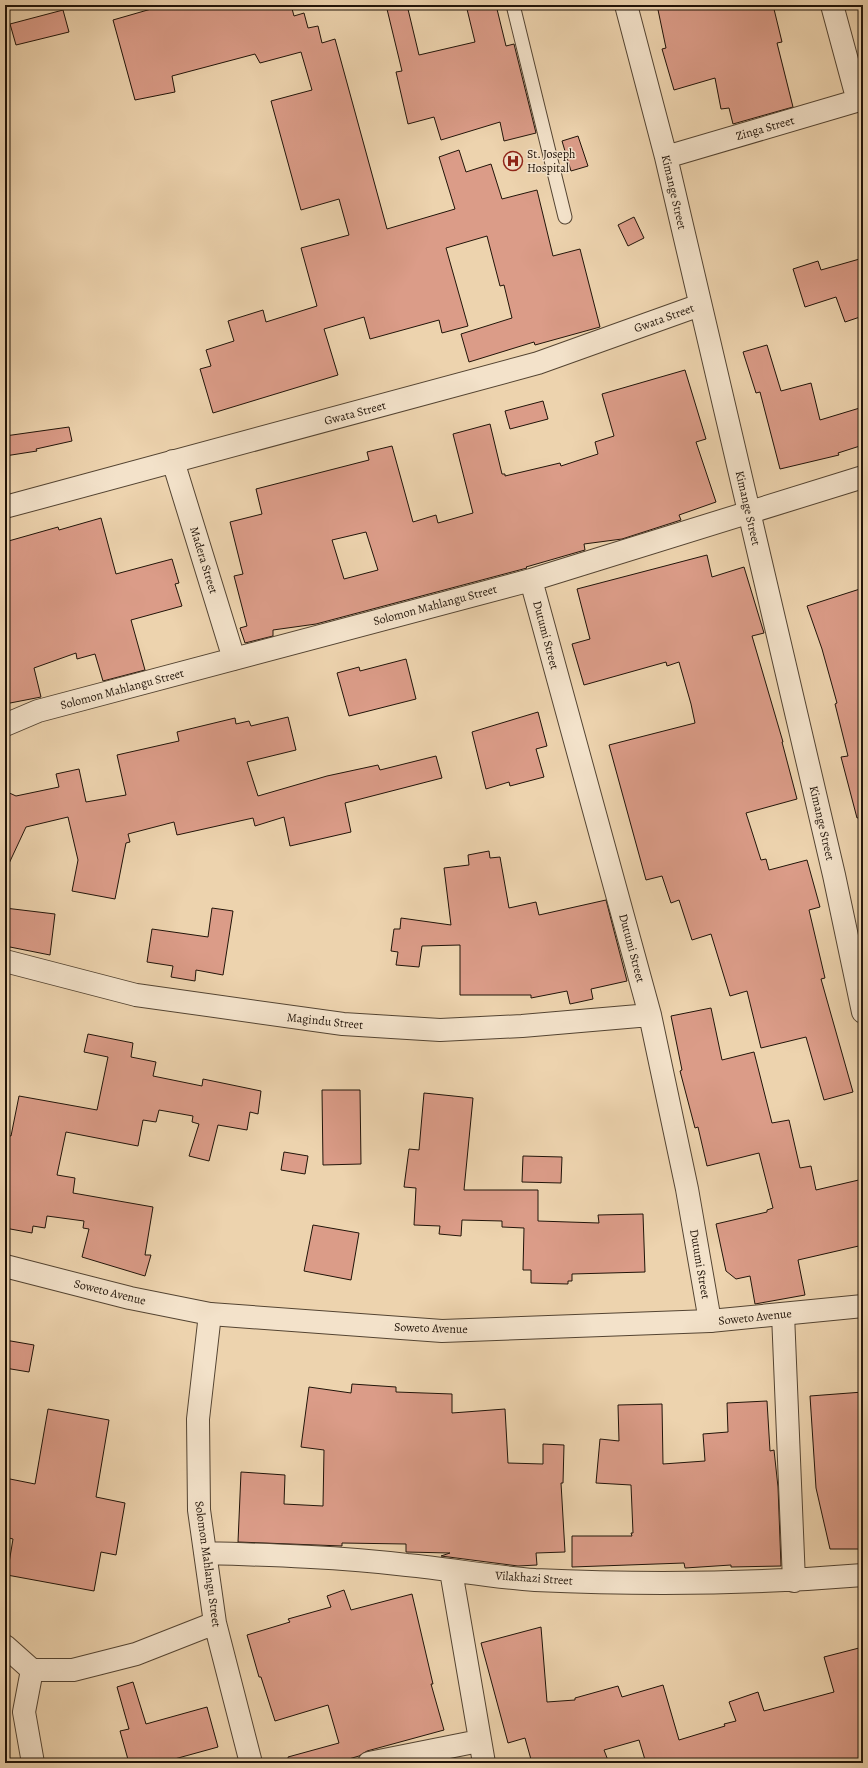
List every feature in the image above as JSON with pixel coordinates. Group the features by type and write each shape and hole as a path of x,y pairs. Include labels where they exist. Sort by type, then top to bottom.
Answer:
{"street":[{"name":"Kimange Street","path":"626,5 666,157 834,875 863,1012"},
{"path":"832,5 860,100"},
{"name":"Zinga Street","path":"666,157 860,100"},
{"name":"Gwata Street","path":"5,507 538,363 700,305"},
{"name":"Madera Street","path":"173,461 234,659"},
{"name":"Solomon Mahlangu Street","path":"5,725 38,711 531,580 863,477"},
{"name":"Dutumi Street","path":"531,580 650,1015 687,1189 710,1321"},
{"name":"Magindu Street","path":"5,961 136,995 343,1024 440,1030 522,1026 650,1015"},
{"name":"Soweto Avenue","path":"5,1266 130,1298 210,1314 442,1331 710,1321 863,1306"},
{"name":"Solomon Mahlangu Street","path":"210,1314 198,1419 199,1510 215,1623 251,1763"},
{"path":"783,1314 794,1581"},
{"name":"Vilakhazi Street","path":"205,1553 319,1557 407,1564 451,1571 549,1580 629,1582 794,1581 863,1575"},
{"path":"451,1571 479,1741 484,1763"},
{"path":"5,1646 32,1670 73,1670 136,1654 215,1623"},
{"path":"32,1670 24,1712 33,1763"},
{"path":"369,1763 479,1741"}],"lane":[{"path":"513,5 565,217"}],"building":[{"path":"165,5 291,5 294,16 304,13 308,28 318,26 322,43 335,39 387,229 455,209 439,157 459,150 466,172 491,164 502,199 537,190 553,256 580,249 600,327 535,345 534,342 469,362 461,334 512,318 504,285 500,286 487,236 446,248 468,326 442,333 439,320 370,339 364,317 324,329 338,375 213,413 200,369 211,366 206,350 234,341 228,321 263,310 266,322 317,306 301,248 349,235 339,199 301,210 271,101 312,90 301,52 260,63 255,54 172,76 175,92 135,100 113,20"},
{"path":"386,5 407,5 419,55 475,42 466,5 496,5 506,46 514,44 536,133 504,141 500,122 441,140 434,117 408,124 396,72 402,71"},
{"path":"657,5 773,5 782,42 777,43 793,107 733,124 729,108 721,109 715,78 674,90 662,49 666,48"},
{"path":"63,10 69,32 16,45 10,24"},
{"path":"578,136 588,166 571,171 562,141"},
{"path":"634,217 644,238 628,246 618,225"},
{"path":"863,258 863,316 845,322 836,297 805,307 793,269 818,261 821,270"},
{"path":"767,345 781,391 811,383 820,420 863,407 863,445 838,453 839,455 780,469 760,392 756,393 743,352"},
{"path":"685,370 706,439 696,442 716,502 679,515 681,520 622,539 584,544 585,550 526,567 527,568 316,624 273,630 273,636 245,643 240,628 247,626 234,576 243,574 230,522 262,514 256,489 369,460 367,452 392,446 413,522 436,515 438,523 473,513 453,434 490,424 502,474 505,474 505,476 560,463 561,466 598,454 595,442 614,436 602,394","holes":["366,532 378,570 344,579 332,540"]},
{"path":"543,401 548,419 510,429 505,411"},
{"path":"69,427 72,441 36,449 37,451 5,456 5,436"},
{"path":"101,518 116,574 172,559 179,583 175,584 182,606 131,620 145,670 103,681 95,654 77,659 76,653 34,668 41,697 5,704 5,542 58,527 59,530"},
{"path":"707,555 712,577 744,567 764,633 752,636 783,742 797,799 746,813 761,860 766,859 769,870 807,860 820,907 809,910 825,978 821,979 853,1092 824,1100 806,1037 761,1048 747,991 730,996 711,934 692,940 679,900 671,903 662,876 646,880 609,745 695,723 679,662 667,666 666,662 584,685 572,644 590,639 577,589"},
{"path":"863,588 863,817 857,818 841,757 848,756 835,704 837,703 822,649 807,606"},
{"path":"406,659 416,699 349,716 337,673 359,667 360,671"},
{"path":"538,712 547,746 536,749 544,777 510,786 509,782 486,789 472,732"},
{"path":"288,717 296,750 247,762 258,796 327,776 378,765 380,770 436,756 442,778 345,803 351,832 290,846 284,817 255,826 253,818 177,835 174,822 128,834 130,842 126,843 115,899 72,891 78,860 68,817 26,827 5,872 5,791 16,796 59,787 56,774 79,769 86,802 126,795 117,755 179,741 177,732 235,718 236,724 249,721 251,726"},
{"path":"489,851 490,858 500,857 509,908 536,902 539,915 606,900 627,981 591,989 593,999 570,1004 567,991 531,998 531,995 460,995 460,945 422,946 419,967 396,965 398,952 391,951 394,929 400,929 401,918 451,925 444,868 469,865 468,855"},
{"path":"5,908 55,914 50,955 5,946"},
{"path":"212,908 233,911 223,975 196,970 195,981 171,977 173,966 147,962 152,929 208,937"},
{"path":"711,1008 722,1060 754,1052 772,1123 789,1120 800,1168 811,1166 816,1190 863,1179 863,1245 798,1260 805,1295 755,1304 750,1276 736,1279 726,1271 716,1224 767,1212 767,1210 773,1208 759,1153 707,1166 698,1127 695,1128 680,1071 682,1070 671,1016"},
{"path":"88,1034 133,1043 131,1057 156,1062 153,1076 202,1086 203,1079 261,1091 258,1114 250,1112 247,1130 218,1125 209,1161 189,1156 199,1124 192,1122 193,1116 159,1110 156,1122 143,1120 138,1146 66,1132 57,1175 75,1178 73,1193 153,1207 145,1255 151,1255 145,1276 82,1257 89,1229 83,1228 84,1221 47,1216 45,1228 33,1226 32,1233 5,1228 5,1135 11,1136 19,1096 97,1110 108,1057 84,1052"},
{"path":"322,1090 360,1090 361,1164 323,1165"},
{"path":"424,1093 473,1098 464,1190 538,1190 538,1221 599,1223 598,1215 643,1214 645,1272 572,1274 572,1281 568,1281 568,1284 531,1283 531,1270 523,1270 524,1228 502,1227 502,1221 462,1220 461,1236 439,1234 440,1226 414,1225 416,1188 404,1187 409,1149 419,1150"},
{"path":"284,1152 308,1156 305,1174 281,1170"},
{"path":"523,1156 562,1157 561,1183 522,1182"},
{"path":"313,1225 359,1233 351,1280 304,1271"},
{"path":"5,1340 34,1345 29,1372 5,1368"},
{"path":"352,1384 396,1387 396,1392 452,1394 452,1413 505,1409 508,1463 543,1464 543,1444 564,1445 563,1483 561,1483 565,1552 536,1553 537,1565 518,1566 441,1556 450,1553 406,1552 406,1544 342,1543 342,1546 238,1542 241,1472 285,1475 284,1504 323,1506 324,1450 301,1447 309,1387 351,1393"},
{"path":"863,1392 863,1549 830,1549 816,1488 810,1396"},
{"path":"767,1401 770,1451 774,1450 778,1487 781,1566 731,1567 731,1565 685,1568 684,1563 572,1567 572,1536 632,1536 631,1533 633,1533 631,1485 596,1483 600,1439 619,1441 618,1405 662,1404 663,1464 705,1461 703,1434 728,1432 727,1403"},
{"path":"48,1409 109,1420 96,1497 125,1503 116,1555 101,1552 94,1591 7,1575 13,1539 5,1537 5,1478 35,1484"},
{"path":"344,1590 351,1610 412,1594 433,1684 431,1684 444,1730 367,1751 359,1756 335,1763 289,1763 288,1757 339,1743 328,1705 275,1721 261,1677 259,1677 247,1635 290,1622 288,1619 331,1607 327,1596"},
{"path":"541,1627 547,1702 575,1700 575,1698 618,1686 622,1697 663,1685 679,1740 725,1726 724,1724 736,1721 729,1702 758,1692 764,1711 834,1692 824,1657 859,1648 863,1664 863,1763 646,1763 639,1740 604,1750 609,1763 532,1763 525,1738 508,1743 481,1643"},
{"path":"133,1682 146,1724 207,1707 218,1747 160,1763 129,1763 120,1731 129,1729 117,1687"}],"place":[{"name":"St. Joseph Hospital","path":"513,161"}]}
